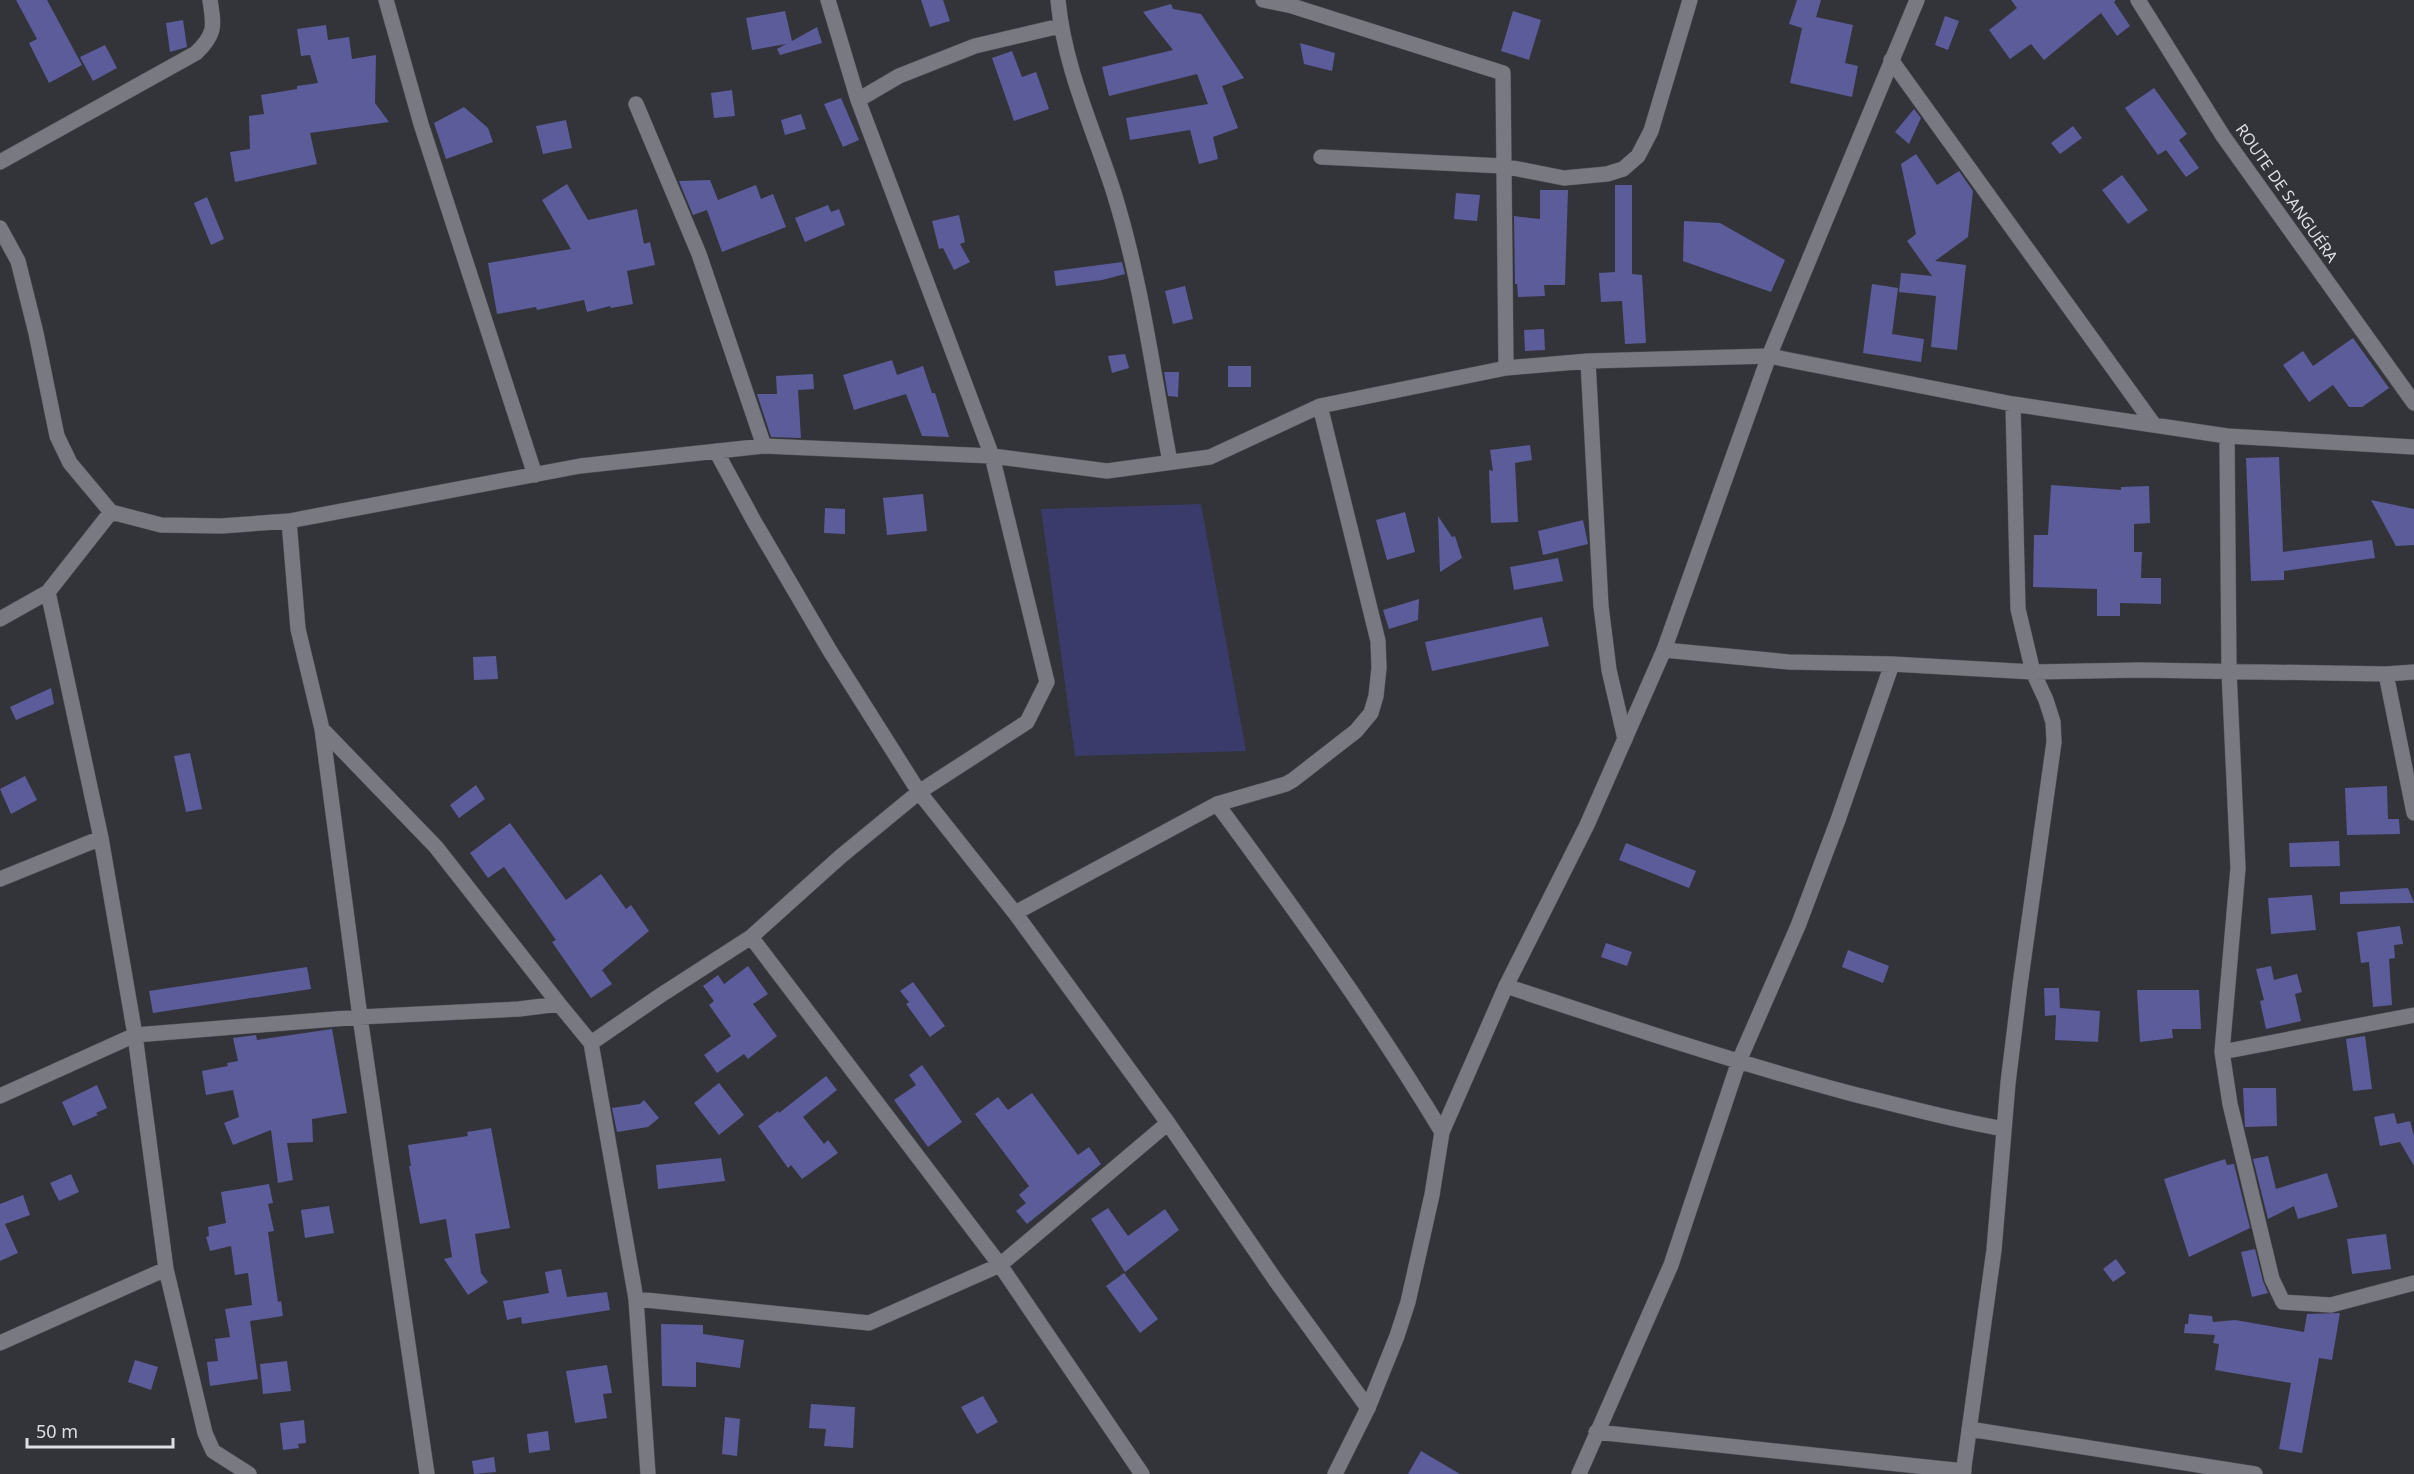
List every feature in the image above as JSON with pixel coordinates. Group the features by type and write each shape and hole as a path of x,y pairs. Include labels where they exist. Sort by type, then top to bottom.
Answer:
{"street":[{"path":"0,162 196,53 210,40 213,21 210,0"},
{"path":"386,0 421,124 535,475"},
{"path":"591,1043 660,995 751,937 840,857 919,792 1027,722 1047,682 992,456 858,100 828,0"},
{"path":"1058,0 1060,26 1089,125 1113,192 1131,257 1170,462"},
{"path":"1263,0 1293,3 1503,73 1506,368"},
{"path":"1321,157 1503,166 1564,178 1607,174 1623,169 1638,156 1651,131 1690,0"},
{"path":"1335,1474 1368,1408 1408,1302 1432,1195 1442,1132 1506,986 1587,825 1664,650 1769,356 1917,0"},
{"name":"ROUTE DE SANGUÉRA","path":"2138,0 2223,136 2414,403"},
{"path":"858,100 899,76 975,46 1060,26"},
{"path":"1891,60 2154,425"},
{"path":"636,104 699,254 764,446"},
{"path":"0,228 18,261 36,333 57,436 70,463 111,512 161,525 221,526 289,521 580,466 764,446 992,456 1107,471 1210,457 1320,406 1506,368 1588,361 1769,356 2013,404 2227,436 2414,447"},
{"path":"1588,361 1601,606 1609,670 1625,739"},
{"path":"1596,1432 1964,1473 1994,1250 2004,1129 2020,984 2054,742 2053,722 2033,672 2018,609 2013,404"},
{"path":"1015,913 1217,804 1286,784 1356,731 1371,713 1376,696 1379,668 1378,641 1320,406"},
{"path":"2227,436 2229,671 2238,868 2222,1052 2230,1104 2272,1279 2283,1302 2331,1305 2414,1283"},
{"path":"716,451 755,523 819,631 919,792 1015,913 1168,1124 1276,1281 1368,1408"},
{"path":"0,619 48,592 111,512"},
{"path":"289,521 298,629 322,729 360,1017 427,1474"},
{"path":"48,592 101,838 135,1035 166,1269 205,1433 213,1451 249,1474"},
{"path":"1664,650 1789,662 1892,664 2033,672 2229,671 2386,674 2414,672"},
{"path":"1579,1474 1671,1265 1739,1061 1798,926 1892,664"},
{"path":"2386,674 2414,813"},
{"path":"322,729 436,848 591,1043 636,1299 648,1474"},
{"path":"1217,804 1320,944 1393,1051 1442,1132"},
{"path":"0,879 101,838"},
{"path":"751,937 1000,1265 1142,1474"},
{"path":"1506,986 1739,1061 1887,1103 2004,1129"},
{"path":"0,1096 135,1035 360,1017 519,1009 560,1004"},
{"path":"2222,1052 2414,1015"},
{"path":"636,1299 868,1323 1000,1265 1168,1124"},
{"path":"0,1342 166,1269"},
{"path":"1969,1429 2255,1474"}],"shaded area":[{"path":"1201,504 1246,751 1075,756 1041,509"}],"building":[{"path":"16,0 47,0 82,65 49,83 29,43 37,39"},
{"path":"921,0 943,0 950,21 930,27"},
{"path":"1797,0 1821,0 1816,17 1853,25 1845,63 1858,66 1852,97 1790,83 1802,28 1789,24"},
{"path":"2011,0 2116,0 2114,2 2130,26 2117,36 2101,13 2044,60 2031,44 2010,59 1989,30 2017,8"},
{"path":"1171,4 1173,9 1201,14 1244,78 1222,86 1238,128 1213,137 1218,159 1199,164 1190,130 1130,140 1126,118 1208,104 1197,74 1109,96 1102,67 1173,50 1143,12"},
{"path":"785,11 792,41 817,27 822,43 780,55 777,49 786,44 752,50 746,18"},
{"path":"1513,11 1541,20 1529,60 1501,51"},
{"path":"1945,16 1959,21 1948,50 1935,45"},
{"path":"183,20 187,47 170,52 166,23"},
{"path":"326,25 328,40 349,37 352,59 376,55 375,103 389,122 310,133 317,164 235,182 230,152 250,149 249,116 264,114 261,95 318,83 310,55 301,56 297,29"},
{"path":"1300,43 1335,53 1332,71 1304,64"},
{"path":"105,45 117,68 93,81 80,57"},
{"path":"1012,51 1022,77 1036,72 1049,109 1014,121 992,58"},
{"path":"2154,88 2187,134 2179,140 2199,168 2186,177 2166,150 2158,155 2125,108"},
{"path":"732,90 735,116 714,118 711,93"},
{"path":"841,98 859,140 843,147 824,104"},
{"path":"464,107 488,128 493,142 446,159 434,123"},
{"path":"1914,109 1921,118 1909,144 1895,132"},
{"path":"801,114 806,129 785,135 781,120"},
{"path":"566,120 572,148 543,154 536,126"},
{"path":"2073,126 2082,138 2060,154 2051,143"},
{"path":"1916,154 1937,185 1959,171 1973,191 1968,237 1935,261 1966,265 1957,350 1931,347 1936,296 1899,292 1901,273 1932,276 1907,241 1916,234 1901,164"},
{"path":"2122,175 2148,210 2128,224 2102,190"},
{"path":"710,180 718,200 756,185 761,199 773,194 786,227 722,252 707,210 693,215 679,181"},
{"path":"567,184 588,220 637,209 644,244 650,242 655,265 627,271 633,304 611,308 610,306 587,312 584,300 537,310 536,307 497,314 488,263 571,249 542,200"},
{"path":"1615,185 1632,185 1632,274 1642,275 1646,343 1625,344 1622,301 1601,302 1599,273 1615,272"},
{"path":"1540,190 1568,190 1565,285 1544,285 1545,296 1518,297 1517,284 1515,284 1514,216 1540,219"},
{"path":"1456,193 1480,195 1477,221 1454,219"},
{"path":"207,197 224,239 211,245 194,203"},
{"path":"828,205 831,212 839,209 845,225 805,242 795,218"},
{"path":"959,215 965,242 960,244 970,262 954,270 943,248 939,249 932,221"},
{"path":"1684,221 1720,223 1785,260 1771,292 1683,261"},
{"path":"1122,262 1125,274 1102,280 1056,286 1054,271"},
{"path":"1872,284 1898,288 1892,334 1924,339 1921,362 1863,353"},
{"path":"1185,286 1193,319 1173,324 1165,291"},
{"path":"1544,329 1545,350 1525,351 1524,330"},
{"path":"2353,338 2389,388 2362,407 2349,407 2333,385 2309,402 2283,365 2303,351 2313,366"},
{"path":"1125,354 1129,368 1112,373 1108,356"},
{"path":"892,360 897,375 923,366 932,393 935,393 949,437 922,436 906,394 854,410 843,375"},
{"path":"1228,366 1251,366 1251,387 1228,387"},
{"path":"1164,372 1179,372 1178,397 1168,396"},
{"path":"813,374 814,389 798,390 801,438 771,437 757,394 777,394 776,376"},
{"path":"1530,445 1532,460 1515,463 1518,522 1491,523 1489,470 1493,471 1490,450"},
{"path":"2279,457 2283,552 2372,540 2375,558 2284,571 2284,580 2251,581 2246,458"},
{"path":"2051,485 2121,490 2121,487 2149,486 2150,523 2134,524 2134,552 2142,552 2141,578 2161,578 2161,604 2120,603 2120,616 2097,616 2097,589 2033,587 2034,535 2048,535"},
{"path":"923,494 927,531 887,535 883,498"},
{"path":"2371,500 2414,509 2414,545 2396,546"},
{"path":"825,508 845,509 845,534 824,533"},
{"path":"1405,512 1415,552 1387,560 1376,520"},
{"path":"1438,516 1452,537 1455,536 1462,558 1440,572"},
{"path":"1583,520 1588,544 1543,555 1538,531"},
{"path":"1558,558 1563,581 1514,590 1510,567"},
{"path":"1419,599 1418,620 1389,629 1383,610"},
{"path":"1542,617 1549,646 1432,671 1425,642"},
{"path":"496,656 498,679 474,680 473,657"},
{"path":"51,688 54,704 16,720 10,707"},
{"path":"190,753 202,809 186,812 174,756"},
{"path":"25,776 37,800 11,814 0,789"},
{"path":"476,785 485,799 459,818 450,805"},
{"path":"2387,786 2388,819 2399,819 2400,834 2347,835 2345,788"},
{"path":"510,823 566,900 601,874 626,909 631,905 649,931 602,970 612,984 591,998 552,942 556,940 504,867 488,878 470,853"},
{"path":"2339,841 2340,866 2290,867 2289,843"},
{"path":"1626,843 1696,871 1689,888 1619,860"},
{"path":"2408,888 2414,903 2340,904 2340,892"},
{"path":"2312,895 2316,930 2271,934 2268,898"},
{"path":"2400,926 2403,944 2394,945 2395,958 2389,959 2392,1005 2373,1007 2369,962 2361,963 2357,932"},
{"path":"1606,943 1632,952 1627,966 1601,957"},
{"path":"1848,950 1889,966 1883,983 1842,967"},
{"path":"748,966 768,994 753,1004 777,1036 748,1059 744,1054 717,1073 704,1055 731,1036 709,1005 714,1001 703,986 718,975 724,984"},
{"path":"2271,966 2274,980 2297,974 2302,992 2295,994 2301,1021 2266,1029 2260,1001 2264,1000 2256,969"},
{"path":"307,967 311,989 153,1013 149,991"},
{"path":"913,982 945,1026 930,1037 906,1004 909,1002 900,991"},
{"path":"2044,988 2059,988 2060,1008 2100,1011 2098,1042 2055,1040 2056,1015 2045,1016"},
{"path":"2137,990 2199,990 2201,1029 2172,1029 2173,1038 2140,1042"},
{"path":"332,1029 347,1113 312,1119 313,1142 287,1143 293,1180 278,1183 271,1130 233,1145 224,1123 239,1117 233,1090 206,1095 202,1071 228,1066 227,1063 238,1061 233,1038 256,1035 257,1040"},
{"path":"2365,1036 2372,1089 2353,1091 2346,1039"},
{"path":"922,1065 962,1122 928,1147 894,1100 916,1085 909,1075"},
{"path":"826,1076 837,1090 803,1117 824,1144 828,1140 838,1153 802,1179 791,1165 788,1168 758,1126 778,1111 779,1113"},
{"path":"719,1083 744,1115 719,1135 694,1103"},
{"path":"97,1085 107,1108 96,1113 98,1115 73,1126 62,1102"},
{"path":"2243,1088 2276,1088 2277,1126 2245,1127"},
{"path":"1032,1093 1078,1155 1089,1147 1101,1164 1027,1224 1016,1211 1026,1203 1019,1195 1029,1186 975,1114 998,1097 1008,1110"},
{"path":"644,1100 659,1118 648,1127 617,1132 612,1108 640,1104"},
{"path":"2394,1113 2397,1124 2410,1121 2414,1136 2414,1166 2400,1142 2380,1146 2374,1117"},
{"path":"491,1128 510,1228 475,1234 481,1273 488,1282 468,1295 444,1259 452,1257 446,1219 420,1224 409,1166 411,1166 408,1145 468,1136 467,1132"},
{"path":"2268,1156 2276,1189 2327,1173 2338,1207 2298,1219 2294,1206 2268,1219 2253,1159"},
{"path":"721,1158 725,1181 658,1189 656,1165"},
{"path":"2225,1159 2227,1165 2234,1164 2250,1228 2189,1257 2164,1179"},
{"path":"71,1174 79,1192 59,1201 50,1183"},
{"path":"269,1184 273,1203 268,1204 274,1231 268,1232 278,1302 281,1301 283,1316 250,1321 258,1379 210,1386 207,1362 218,1361 215,1339 230,1337 225,1309 252,1305 248,1273 235,1275 231,1246 210,1251 206,1237 209,1236 208,1227 226,1223 221,1192"},
{"path":"23,1195 30,1215 5,1224 18,1253 0,1261 0,1204"},
{"path":"329,1206 334,1233 305,1238 301,1210"},
{"path":"1108,1208 1128,1236 1165,1209 1179,1230 1125,1272 1091,1219"},
{"path":"2386,1234 2391,1269 2352,1274 2347,1239"},
{"path":"2255,1249 2268,1293 2252,1297 2241,1252"},
{"path":"2116,1259 2126,1273 2113,1282 2103,1269"},
{"path":"561,1269 567,1297 607,1292 610,1310 522,1324 521,1317 507,1320 503,1301 549,1293 545,1272"},
{"path":"1124,1273 1158,1319 1140,1333 1106,1286"},
{"path":"2340,1313 2332,1360 2319,1358 2302,1453 2279,1449 2291,1383 2215,1370 2219,1344 2213,1343 2215,1335 2184,1333 2189,1314 2212,1316 2213,1322 2235,1320 2304,1332 2307,1314"},
{"path":"661,1324 703,1325 703,1334 744,1340 740,1368 696,1362 696,1387 662,1386"},
{"path":"135,1360 158,1367 151,1390 128,1382"},
{"path":"287,1361 291,1391 263,1394 260,1364"},
{"path":"607,1365 612,1393 603,1394 607,1418 575,1423 566,1371"},
{"path":"983,1396 998,1422 977,1434 961,1407"},
{"path":"811,1404 855,1407 853,1448 824,1446 826,1429 809,1428"},
{"path":"725,1417 740,1419 737,1456 722,1454"},
{"path":"304,1420 306,1443 298,1444 299,1448 283,1450 280,1423"},
{"path":"548,1431 550,1450 529,1453 527,1434"},
{"path":"1421,1451 1460,1474 1408,1474"},
{"path":"494,1457 496,1472 474,1474 472,1461"}]}
